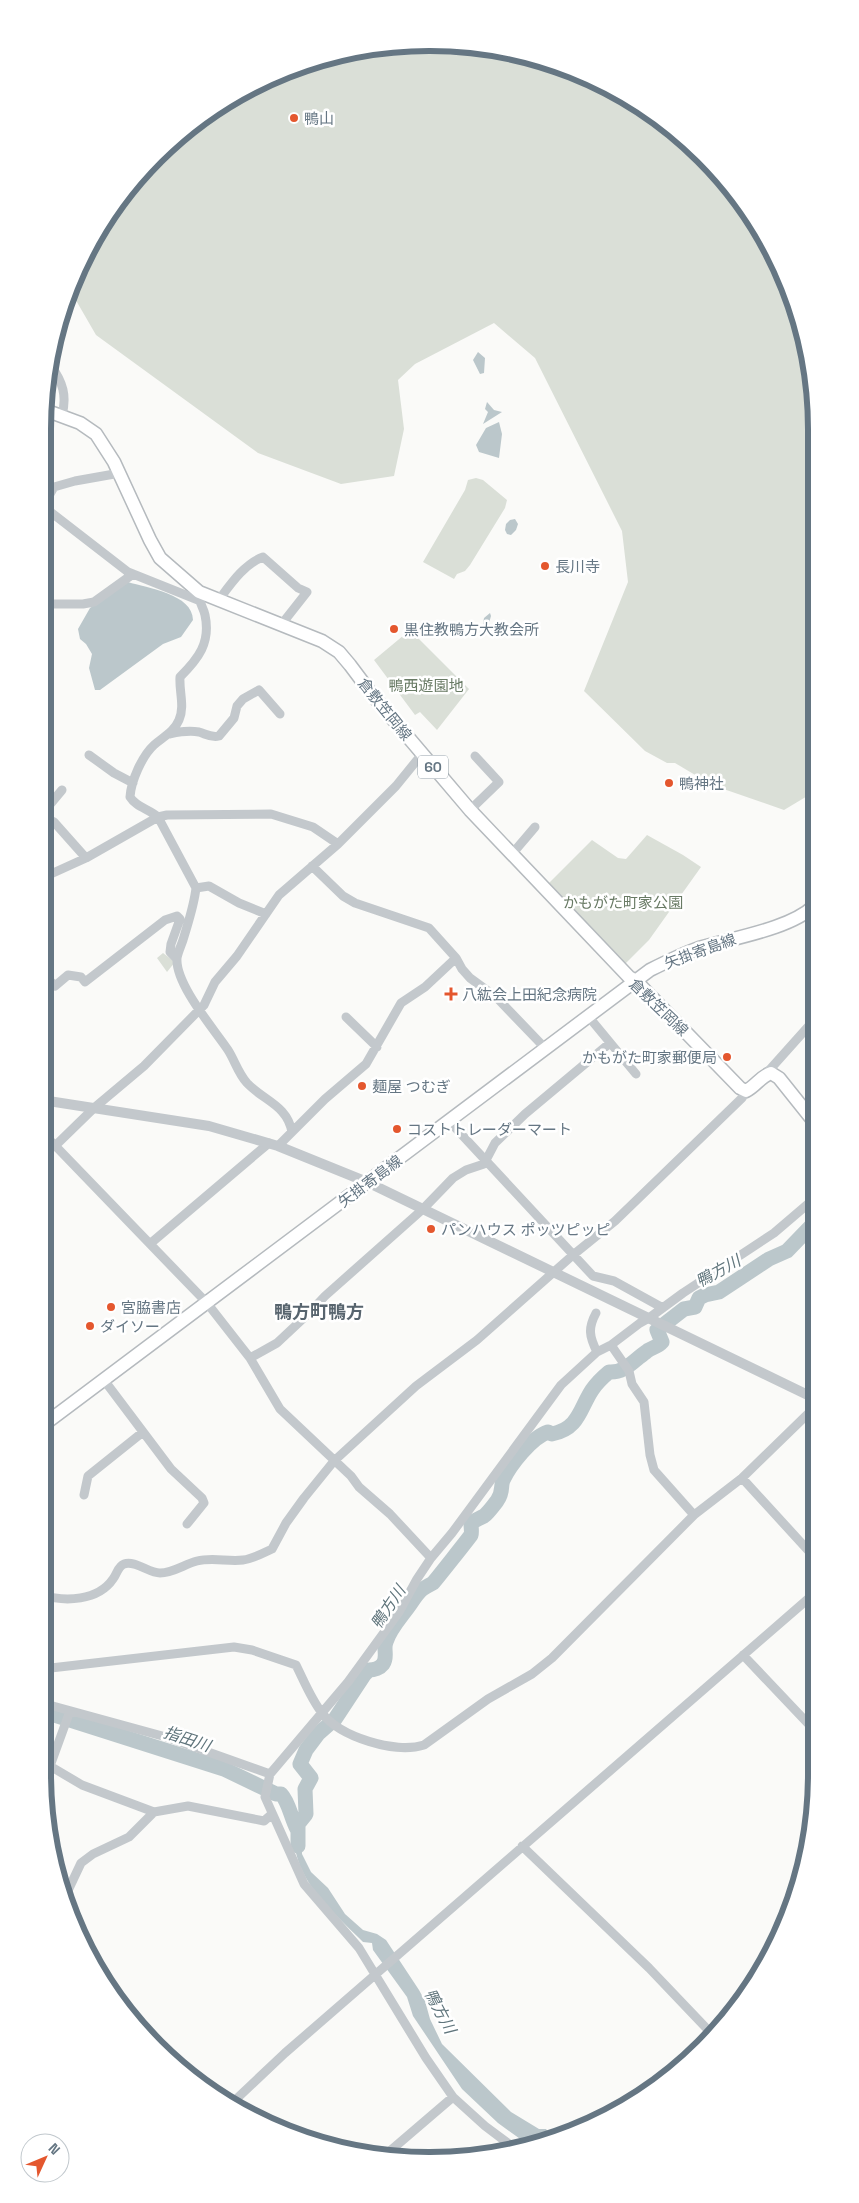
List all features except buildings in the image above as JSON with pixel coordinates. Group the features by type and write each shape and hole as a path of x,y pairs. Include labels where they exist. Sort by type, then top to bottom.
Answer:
{"main road":[{"name":"倉敷笠岡線","path":"52,412 62,415 96,434 120,473 160,558 198,596 218,601 322,641 339,652 470,810 629,977 636,981 740,1088 746,1091"},
{"name":"矢掛寄島線","path":"51,1419 650,970 678,956 808,915"},
{"path":"746,1091 752,1088 765,1075 771,1073 779,1078 808,1114"}],"street":[{"path":"56,372 65,392 62,415"},
{"path":"51,493 54,487 74,481 120,473"},
{"path":"51,514 133,574 198,596 204,613 206,640 198,659 180,678 182,710 180,719 169,734 146,754 133,783 130,797 133,802 151,811 158,817 196,888 195,901 177,959"},
{"path":"218,601 235,579 258,559 263,557 298,588 307,592 281,625"},
{"path":"51,604 94,602 133,574"},
{"path":"169,734 184,730 214,737 219,736 234,718 237,706 243,699 259,690 280,714"},
{"path":"51,1148 94,1108 144,1066 199,1011 215,982 237,956 279,895 338,844 396,786 422,754"},
{"path":"89,756 133,783"},
{"path":"470,810 498,782 475,756"},
{"path":"51,804 62,790"},
{"path":"51,874 86,858 158,817 179,814 271,814 313,827 338,844"},
{"path":"51,820 86,858"},
{"path":"512,854 535,827"},
{"path":"312,866 343,896 355,903 429,928 456,958 470,978 496,997 545,1048"},
{"path":"196,888 209,886 239,903 266,914"},
{"path":"51,981 56,986 68,975 81,977 85,982 165,920 177,916 180,919 170,952 177,959 188,990 199,1011 230,1052 240,1074 249,1085 278,1105 287,1117 292,1132"},
{"path":"151,1243 203,1196 292,1132 366,1064 401,1003 425,987 456,958"},
{"path":"588,1016 636,1074"},
{"path":"346,1017 377,1047"},
{"path":"765,1075 808,1027"},
{"path":"250,1358 277,1342 423,1209 453,1178 466,1170 484,1164 495,1143 525,1114 610,1043"},
{"path":"51,1596 60,1598 90,1596 110,1583 118,1569 126,1563 138,1566 152,1573 164,1573 198,1561 243,1560 272,1549 300,1504 334,1461 416,1386 477,1340 647,1192 742,1098 746,1091"},
{"path":"51,1101 209,1126 274,1145 367,1182 808,1395"},
{"path":"449,1121 593,1276 614,1281 663,1308"},
{"path":"51,1142 207,1303 250,1358 280,1409 431,1558"},
{"path":"508,2143 485,2126 453,2096 426,2058 378,1972 304,1884 272,1814 266,1796 270,1777 326,1716 348,1682 399,1612 431,1558 452,1533 561,1385 597,1352 611,1345 640,1323 774,1233 808,1204"},
{"path":"596,1313 589,1325 592,1342 597,1352"},
{"path":"611,1345 629,1371 632,1384 644,1402 650,1455 654,1470 694,1515"},
{"path":"104,1380 171,1469 202,1498 204,1503 187,1524"},
{"path":"51,1669 234,1647 252,1650 296,1666 326,1716 349,1734 386,1746 412,1748 424,1745 488,1698 532,1674 552,1658 694,1515 742,1478 808,1414"},
{"path":"84,1496 88,1476 143,1432"},
{"path":"742,1478 808,1550"},
{"path":"236,2099 285,2053 808,1599"},
{"path":"743,1655 808,1724"},
{"path":"51,1706 166,1737 270,1777"},
{"path":"51,1763 70,1711"},
{"path":"51,1767 82,1785 154,1812 188,1806 264,1821 272,1814"},
{"path":"69,1888 81,1864 93,1854 129,1837 154,1812"},
{"path":"522,1846 649,1968 708,2030"},
{"path":"391,2150 453,2096"}],"green space":[{"path":"430,51 479,54 551,71 597,90 640,115 679,145 730,199 769,262 788,308 795,332 805,380 808,430 808,796 784,810 712,785 675,763 667,763 645,751 584,691 628,582 622,531 535,358 494,323 415,364 398,380 404,429 394,476 341,484 258,453 96,335 75,298 90,262 102,240 129,199 162,162 199,129 240,102 285,80 332,64 380,54"},
{"path":"476,478 483,480 507,500 505,508 470,565 465,571 457,574 454,579 423,562 465,490 468,480"},
{"name":"鴨西遊園地","path":"410,630 469,689 437,730 420,712 415,715 374,660"},
{"name":"かもがた町家公園","path":"647,835 701,867 649,940 625,964 547,885 592,840 618,858 626,859"},
{"path":"163,953 175,962 167,972 157,958"}],"shaded area":[{"path":"478,352 485,358 484,373 480,374 473,360"},
{"path":"487,402 494,410 502,412 483,424 488,412 485,409"},
{"path":"499,422 502,434 499,458 479,452 476,445 486,428"},
{"path":"515,519 518,524 516,530 511,535 507,534 505,530 506,524 510,520"},
{"path":"128,582 177,598 186,604 191,611 193,620 181,637 163,644 100,690 95,690 89,668 92,654 86,644 80,639 78,629 90,608"},
{"path":"490,613 489,623 494,635 488,632 483,624 484,618"},
{"path":"301,1825 302,1854 311,1872 328,1888 345,1914 363,1930 377,1934 386,1940 425,2001 430,2019 442,2044 511,2112 539,2129 546,2129 549,2133 522,2140 498,2123 462,2089 413,2016 407,1997 373,1950 372,1943 363,1942 340,1920 313,1889 300,1866 296,1853 294,1826"}],"waterway":[{"name":"鴨方川","path":"298,1846 298,1824 306,1814 305,1789 311,1778 300,1764 306,1750 318,1734 335,1719 364,1675 369,1670 377,1669 383,1664 385,1645 394,1627 418,1593 433,1583 469,1538 471,1524 484,1516 497,1501 503,1480 522,1452 542,1435 548,1432 552,1434 568,1428 578,1417 592,1390 604,1376 609,1372 620,1371 629,1366 648,1350 662,1342 657,1330 684,1309 695,1307 699,1298 719,1292 769,1259 787,1251 808,1229"},
{"name":"指田川","path":"51,1714 224,1769 276,1794 281,1794 286,1801 297,1829"}],"place":[{"name":"鴨山","path":"294,118"},
{"name":"長川寺","path":"545,566"},
{"name":"黒住教鴨方大教会所","path":"394,629"},
{"name":"鴨神社","path":"669,783"},
{"name":"八紘会上田紀念病院","path":"451,994"},
{"name":"かもがた町家郵便局","path":"727,1057"},
{"name":"麺屋 つむぎ","path":"362,1086"},
{"name":"コストトレーダーマート","path":"397,1129"},
{"name":"パンハウス ポッツピッピ","path":"431,1229"},
{"name":"宮脇書店","path":"111,1307"},
{"name":"ダイソー","path":"90,1326"}],"district":[{"name":"鴨方町鴨方","path":"319,1311"}]}
